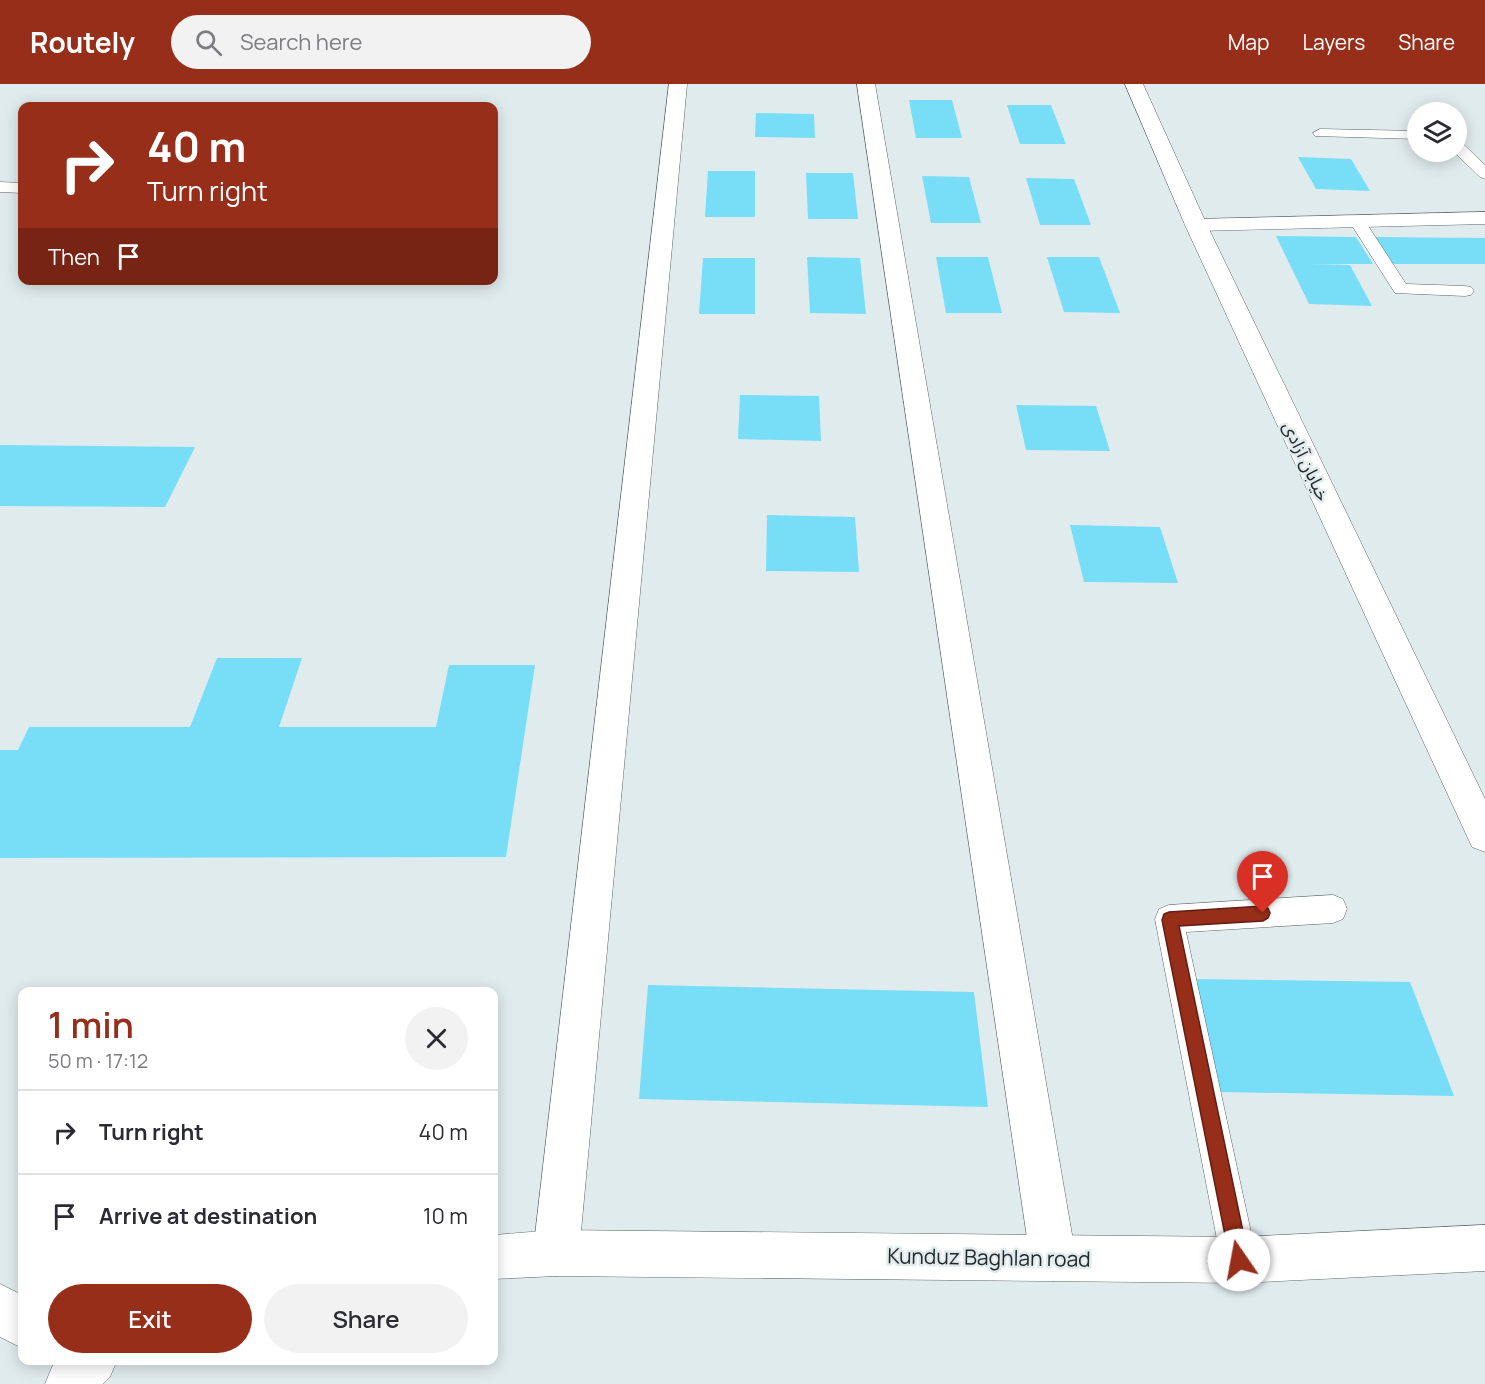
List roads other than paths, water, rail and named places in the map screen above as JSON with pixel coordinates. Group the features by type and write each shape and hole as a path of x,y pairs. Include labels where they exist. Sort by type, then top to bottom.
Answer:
{"main road":[{"path":"556,1253 678,84"},
{"path":"866,84 1053,1258"},
{"name":"خیابان آزادی","path":"1134,84 1196,225 1474,794 1485,836"},
{"path":"1196,225 1485,218"},
{"name":"Kunduz Baghlan road","path":"498,1257 556,1253 1239,1260 1485,1248"},
{"path":"0,1307 18,1322"}],"lane":[{"path":"1320,133 1407,135"},
{"path":"1467,156 1485,174"},
{"path":"0,187 18,188"},
{"path":"1357,221 1401,289 1465,291"},
{"path":"1239,1260 1169,920 1333,909"}]}
